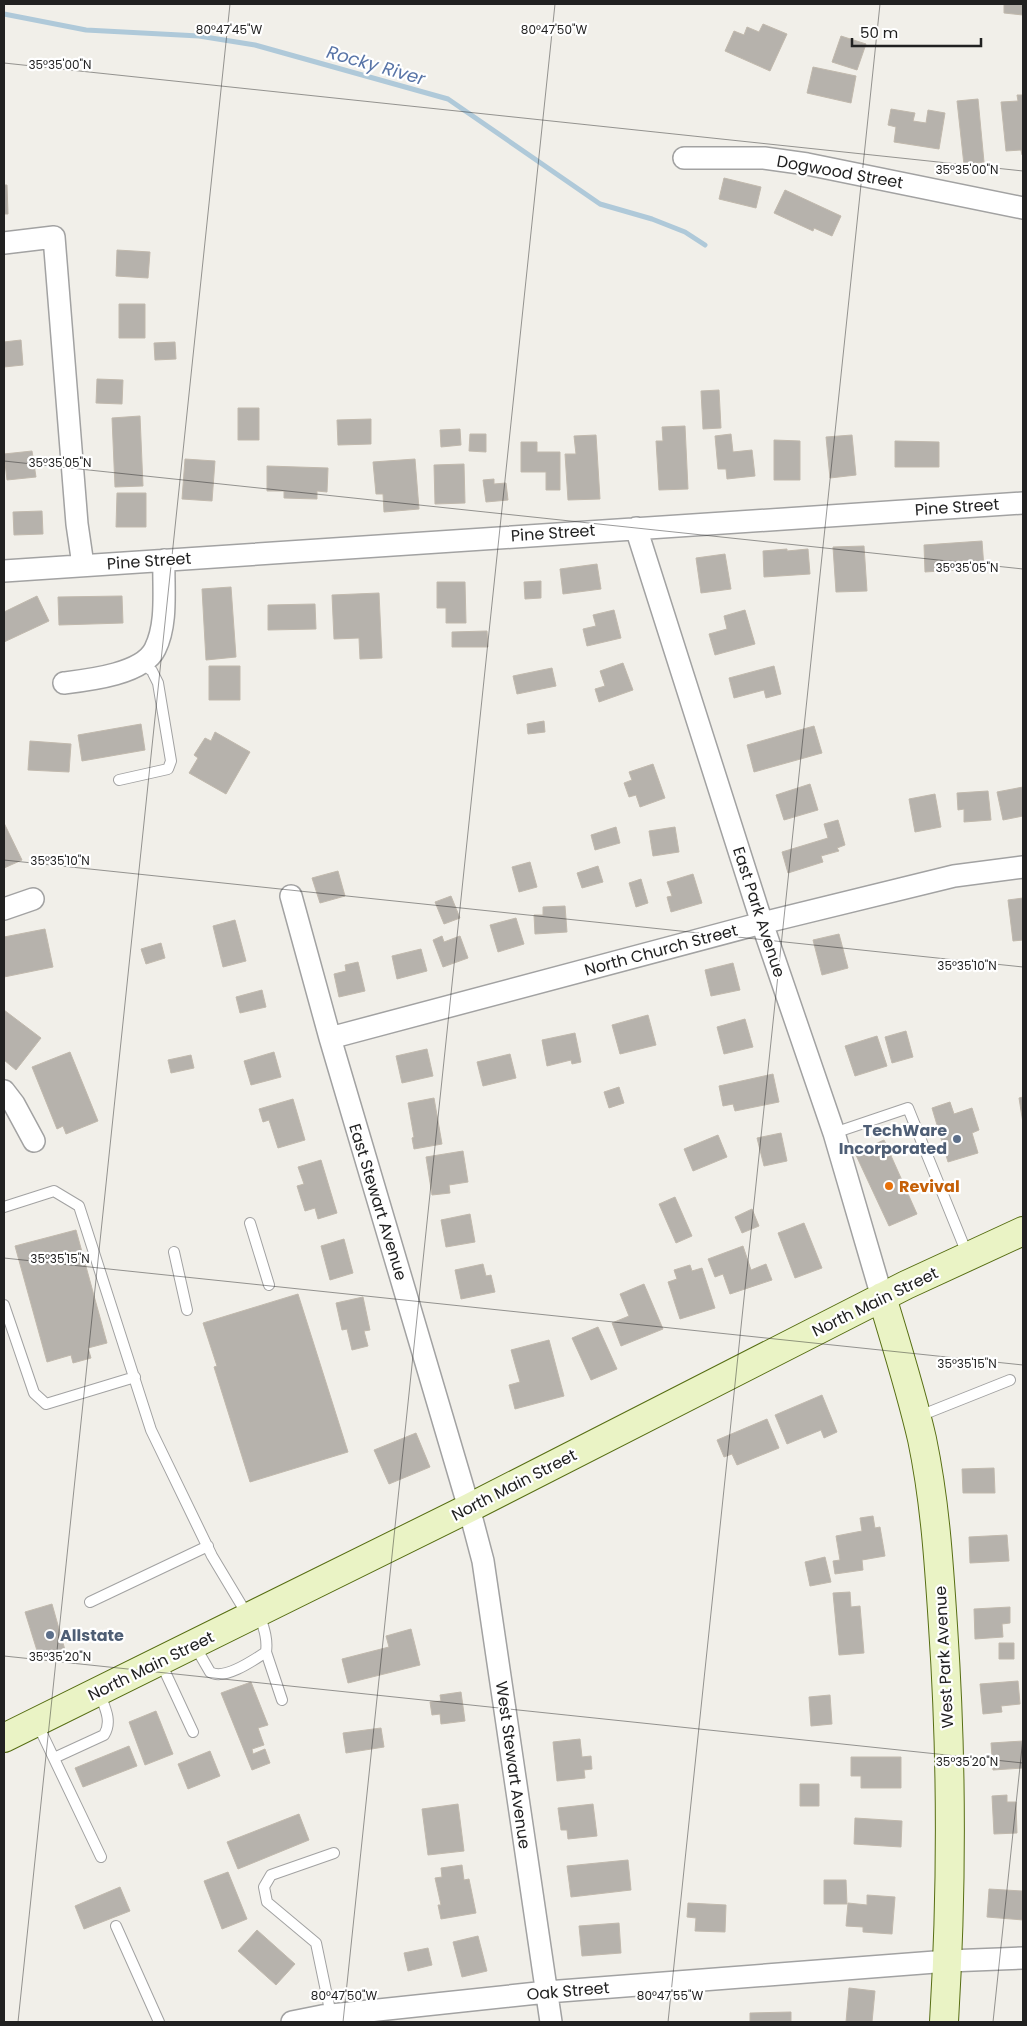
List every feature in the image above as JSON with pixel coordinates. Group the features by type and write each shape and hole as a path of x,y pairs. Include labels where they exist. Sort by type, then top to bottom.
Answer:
{"main road":[{"name":"North Main Street","path":"5,1732 37,1722 469,1508 882,1298 1023,1231"},
{"name":"West Park Avenue","path":"882,1298 922,1440 936,1529 948,1705 950,1891 944,2022"}],"street":[{"name":"Dogwood Street","path":"684,158 764,158 807,164 1023,208"},
{"name":"Pine Street","path":"4,243 54,237 77,524 83,565"},
{"name":"Pine Street","path":"4,571 1023,503"},
{"name":"East Park Avenue","path":"636,528 762,922 834,1133 882,1298"},
{"path":"64,683 92,679 142,663 155,651 163,621 164,560"},
{"name":"North Church Street","path":"330,1038 762,922 954,876 1023,867"},
{"name":"East Stewart Avenue","path":"291,896 330,1038 469,1508"},
{"path":"4,909 33,899"},
{"path":"4,1091 14,1104 34,1141"},
{"name":"West Stewart Avenue","path":"469,1508 483,1561 551,2022"},
{"name":"Oak Street","path":"292,2022 547,1992 1023,1958"}],"lane":[{"path":"119,780 168,769 171,761 158,682 152,671 142,663"},
{"path":"834,1133 908,1108 968,1257"},
{"path":"4,1207 54,1191 80,1206 151,1430 208,1546 265,1633 266,1652 282,1700"},
{"path":"250,1223 269,1285"},
{"path":"174,1252 187,1310"},
{"path":"4,1305 34,1393 46,1404 134,1377"},
{"path":"916,1417 1010,1380"},
{"path":"90,1602 208,1546"},
{"path":"194,1644 210,1672 217,1676 251,1662 266,1652"},
{"path":"160,1661 193,1732"},
{"path":"54,1758 104,1735 108,1728 107,1715 99,1691"},
{"path":"37,1722 100,1857"},
{"path":"325,2018 316,1943 267,1902 264,1887 271,1876 334,1853"},
{"path":"116,1926 159,2022"}],"building":[{"path":"1004,4 1023,4 1023,15 1004,13"},
{"path":"763,24 787,34 770,71 725,51 734,31 744,35 747,27 759,32"},
{"path":"841,36 866,44 857,70 832,62"},
{"path":"813,67 856,76 851,103 807,93"},
{"path":"1017,95 1023,95 1022,155 1021,150 1006,151 1001,102 1018,101"},
{"path":"978,99 984,162 964,165 957,101"},
{"path":"891,109 915,113 913,121 926,123 928,110 945,113 939,149 894,142 896,127 888,125"},
{"path":"724,178 761,187 756,208 719,199"},
{"path":"4,185 7,185 8,214 4,214"},
{"path":"785,190 841,216 832,236 814,228 813,231 774,213"},
{"path":"117,250 150,252 148,278 116,276"},
{"path":"119,304 145,304 145,338 119,338"},
{"path":"21,340 23,365 4,367 4,342"},
{"path":"175,342 176,359 155,360 154,343"},
{"path":"97,379 123,380 122,404 96,403"},
{"path":"719,390 721,428 703,429 701,391"},
{"path":"238,408 259,408 259,440 238,440"},
{"path":"140,416 143,486 115,487 112,418"},
{"path":"371,419 371,444 338,445 337,420"},
{"path":"685,426 688,489 659,490 656,441 663,441 662,427"},
{"path":"460,429 461,445 441,447 440,430"},
{"path":"470,434 486,434 486,452 469,451"},
{"path":"731,434 733,452 752,450 755,476 727,479 726,469 718,469 715,436"},
{"path":"596,435 600,499 568,500 565,454 576,454 574,436"},
{"path":"852,435 856,475 830,478 826,437"},
{"path":"774,440 800,441 800,480 774,480"},
{"path":"895,441 939,442 939,467 895,467"},
{"path":"521,442 537,442 537,452 560,452 560,490 546,490 546,472 521,472"},
{"path":"32,451 36,477 7,480 4,454"},
{"path":"185,459 215,461 212,501 182,499"},
{"path":"415,459 419,509 384,512 383,494 376,494 373,462"},
{"path":"464,464 465,503 435,504 434,465"},
{"path":"267,466 328,468 327,492 317,491 317,499 284,498 284,491 267,491"},
{"path":"494,479 494,484 506,483 508,500 486,502 483,480"},
{"path":"117,493 146,493 146,527 116,527"},
{"path":"42,511 43,534 14,535 13,512"},
{"path":"982,541 984,568 925,572 924,545"},
{"path":"864,546 867,591 836,592 833,547"},
{"path":"787,549 787,551 808,549 810,574 764,577 763,551"},
{"path":"725,554 731,589 701,593 696,558"},
{"path":"597,564 601,589 563,594 560,569"},
{"path":"541,581 541,598 525,599 524,582"},
{"path":"437,582 465,582 466,623 446,623 446,608 437,608"},
{"path":"231,587 236,657 206,660 202,589"},
{"path":"379,593 382,658 360,659 359,638 334,639 332,595"},
{"path":"37,596 49,621 4,642 4,612"},
{"path":"122,596 123,623 59,625 58,597"},
{"path":"315,604 316,629 268,630 268,605"},
{"path":"614,610 621,638 587,646 583,629 596,626 593,615"},
{"path":"745,610 755,644 715,655 709,634 727,629 724,616"},
{"path":"487,631 488,647 452,647 452,632"},
{"path":"623,663 633,690 599,702 595,689 605,686 600,671"},
{"path":"209,666 240,666 240,700 209,700"},
{"path":"774,666 781,694 766,698 764,690 734,698 729,678"},
{"path":"552,668 556,686 517,694 513,676"},
{"path":"544,721 545,732 528,734 527,724"},
{"path":"141,724 145,750 82,761 78,735"},
{"path":"814,726 822,753 754,772 747,745"},
{"path":"215,732 250,752 226,794 189,773 198,758 194,755 205,738 211,741"},
{"path":"30,741 71,744 69,772 28,770"},
{"path":"653,764 665,798 640,807 636,795 629,797 624,783 632,780 629,772"},
{"path":"810,784 818,810 784,820 776,795"},
{"path":"1023,787 1023,816 1003,820 997,792"},
{"path":"988,791 991,820 964,822 964,809 958,810 957,793"},
{"path":"935,794 941,827 915,832 909,799"},
{"path":"838,820 845,845 837,848 839,851 821,856 823,862 788,873 782,852 828,838 824,824"},
{"path":"4,823 22,860 4,868"},
{"path":"616,827 620,843 595,850 591,835"},
{"path":"675,827 679,852 653,856 649,831"},
{"path":"530,862 537,887 519,892 512,867"},
{"path":"598,866 603,882 582,888 577,873"},
{"path":"338,871 345,896 320,903 312,878"},
{"path":"693,874 702,903 671,912 667,897 672,896 667,882"},
{"path":"641,879 648,903 636,907 629,883"},
{"path":"451,896 460,918 444,924 435,902"},
{"path":"1023,898 1023,940 1013,941 1008,900"},
{"path":"565,906 567,932 535,934 534,915 543,915 543,907"},
{"path":"516,918 524,944 498,952 490,925"},
{"path":"235,920 246,961 223,967 213,926"},
{"path":"45,929 53,967 4,977 4,937"},
{"path":"839,934 848,968 822,975 813,940"},
{"path":"442,936 444,942 460,936 468,958 443,967 433,940"},
{"path":"161,943 165,958 146,964 141,949"},
{"path":"421,949 427,971 397,979 392,956"},
{"path":"358,962 365,991 339,997 334,974 346,971 345,965"},
{"path":"733,963 740,990 711,996 705,970"},
{"path":"262,990 266,1007 240,1013 236,997"},
{"path":"4,1010 41,1038 16,1070 4,1060"},
{"path":"648,1015 656,1045 620,1054 612,1025"},
{"path":"745,1019 753,1047 724,1054 717,1027"},
{"path":"906,1031 913,1057 892,1063 885,1037"},
{"path":"575,1033 581,1062 572,1064 571,1060 547,1066 542,1040"},
{"path":"877,1036 887,1066 855,1076 845,1046"},
{"path":"427,1049 433,1076 402,1083 396,1056"},
{"path":"70,1052 98,1121 66,1134 63,1126 57,1129 32,1067"},
{"path":"274,1052 281,1077 251,1085 244,1061"},
{"path":"510,1054 516,1078 483,1086 477,1062"},
{"path":"191,1055 194,1068 171,1073 168,1060"},
{"path":"773,1074 779,1102 735,1111 733,1104 723,1106 719,1086"},
{"path":"619,1087 624,1103 609,1108 604,1092"},
{"path":"1023,1097 1023,1123 1019,1098"},
{"path":"434,1098 442,1144 414,1149 412,1138 414,1137 408,1103"},
{"path":"293,1099 305,1140 278,1148 269,1120 263,1122 259,1109"},
{"path":"950,1102 954,1114 972,1108 979,1130 972,1133 978,1153 948,1162 932,1108"},
{"path":"781,1133 787,1161 764,1166 757,1138"},
{"path":"718,1135 727,1157 693,1171 684,1149"},
{"path":"884,1140 917,1214 889,1226 855,1153"},
{"path":"463,1151 468,1182 449,1185 450,1193 432,1195 426,1157"},
{"path":"321,1160 337,1213 318,1219 315,1208 305,1211 297,1186 304,1184 298,1167"},
{"path":"675,1197 692,1236 676,1243 659,1204"},
{"path":"752,1209 759,1226 742,1233 735,1217"},
{"path":"470,1214 475,1242 446,1247 441,1220"},
{"path":"804,1223 822,1268 795,1278 778,1233"},
{"path":"76,1230 107,1343 88,1348 91,1358 73,1363 71,1355 47,1362 15,1246"},
{"path":"344,1239 353,1273 330,1280 321,1246"},
{"path":"743,1246 751,1270 766,1264 772,1280 730,1294 723,1274 715,1277 708,1259"},
{"path":"483,1264 486,1276 491,1275 495,1292 461,1299 455,1270"},
{"path":"690,1265 692,1271 702,1268 715,1308 680,1319 668,1282 677,1279 674,1270"},
{"path":"644,1284 663,1329 621,1346 612,1323 629,1316 620,1294"},
{"path":"298,1294 348,1452 250,1482 214,1367 217,1366 203,1323"},
{"path":"363,1297 370,1330 364,1331 368,1346 352,1350 347,1329 342,1330 336,1303"},
{"path":"598,1327 617,1369 591,1380 572,1338"},
{"path":"549,1340 564,1396 515,1409 509,1385 520,1382 511,1350"},
{"path":"822,1395 837,1432 824,1438 821,1430 787,1444 775,1415"},
{"path":"767,1419 779,1448 737,1465 732,1454 724,1457 717,1440"},
{"path":"416,1433 430,1467 389,1484 374,1450"},
{"path":"994,1468 995,1493 963,1493 962,1469"},
{"path":"873,1516 875,1528 880,1527 885,1556 862,1560 863,1570 835,1574 833,1561 840,1560 836,1536 862,1531 860,1518"},
{"path":"1007,1535 1009,1561 970,1563 969,1537"},
{"path":"825,1557 831,1582 810,1586 805,1562"},
{"path":"850,1592 851,1607 860,1606 864,1653 839,1655 833,1593"},
{"path":"52,1604 65,1650 39,1657 25,1612"},
{"path":"1010,1607 1010,1623 1002,1624 1003,1637 975,1639 974,1609"},
{"path":"411,1629 420,1665 348,1683 342,1659 389,1647 386,1636"},
{"path":"999,1643 1014,1643 1014,1659 999,1659"},
{"path":"1018,1681 1020,1704 1001,1706 1002,1712 983,1714 980,1684"},
{"path":"251,1682 268,1725 258,1728 264,1745 252,1749 253,1754 265,1749 270,1763 252,1770 221,1693"},
{"path":"461,1692 465,1721 441,1724 440,1714 432,1715 430,1702 441,1701 440,1695"},
{"path":"830,1695 832,1724 811,1726 809,1697"},
{"path":"156,1711 173,1754 145,1765 129,1722"},
{"path":"381,1728 384,1747 346,1753 343,1733"},
{"path":"580,1739 582,1757 591,1756 592,1769 584,1770 585,1778 557,1781 553,1742"},
{"path":"1023,1741 1023,1768 993,1770 991,1743"},
{"path":"129,1746 137,1766 83,1787 75,1768"},
{"path":"210,1751 220,1776 188,1789 178,1764"},
{"path":"851,1757 901,1757 901,1788 861,1788 861,1776 851,1776"},
{"path":"800,1784 819,1784 819,1806 800,1806"},
{"path":"1007,1795 1007,1802 1016,1802 1017,1833 994,1834 992,1796"},
{"path":"458,1804 464,1851 428,1855 422,1809"},
{"path":"593,1804 597,1836 568,1839 567,1830 561,1830 558,1808"},
{"path":"299,1814 309,1840 238,1869 227,1842"},
{"path":"855,1818 902,1821 901,1847 854,1844"},
{"path":"628,1860 631,1890 571,1897 567,1866"},
{"path":"462,1865 464,1880 469,1879 476,1913 441,1919 438,1905 441,1905 435,1878 442,1877 441,1868"},
{"path":"228,1872 247,1919 222,1929 204,1881"},
{"path":"824,1880 846,1880 847,1904 824,1904"},
{"path":"120,1887 130,1911 84,1929 75,1906"},
{"path":"989,1889 1022,1891 1023,1920 987,1917"},
{"path":"867,1895 895,1897 892,1934 863,1932 863,1927 846,1926 848,1903 867,1905"},
{"path":"688,1903 726,1905 725,1932 695,1931 696,1918 687,1917"},
{"path":"619,1923 621,1953 582,1956 579,1926"},
{"path":"257,1930 295,1964 276,1985 238,1951"},
{"path":"478,1936 487,1971 462,1977 453,1942"},
{"path":"428,1948 432,1965 408,1971 404,1953"},
{"path":"849,1988 875,1991 872,2022 846,2022"},
{"path":"791,2012 791,2022 750,2022 750,2013"}],"waterway":[{"name":"Rocky River","path":"4,14 86,30 199,36 255,45 448,99 600,204 652,219 685,232 705,245"}],"place":[{"name":"TechWare Incorporated","path":"957,1139"},
{"name":"Revival","path":"889,1186"},
{"name":"Allstate","path":"50,1635"}]}
